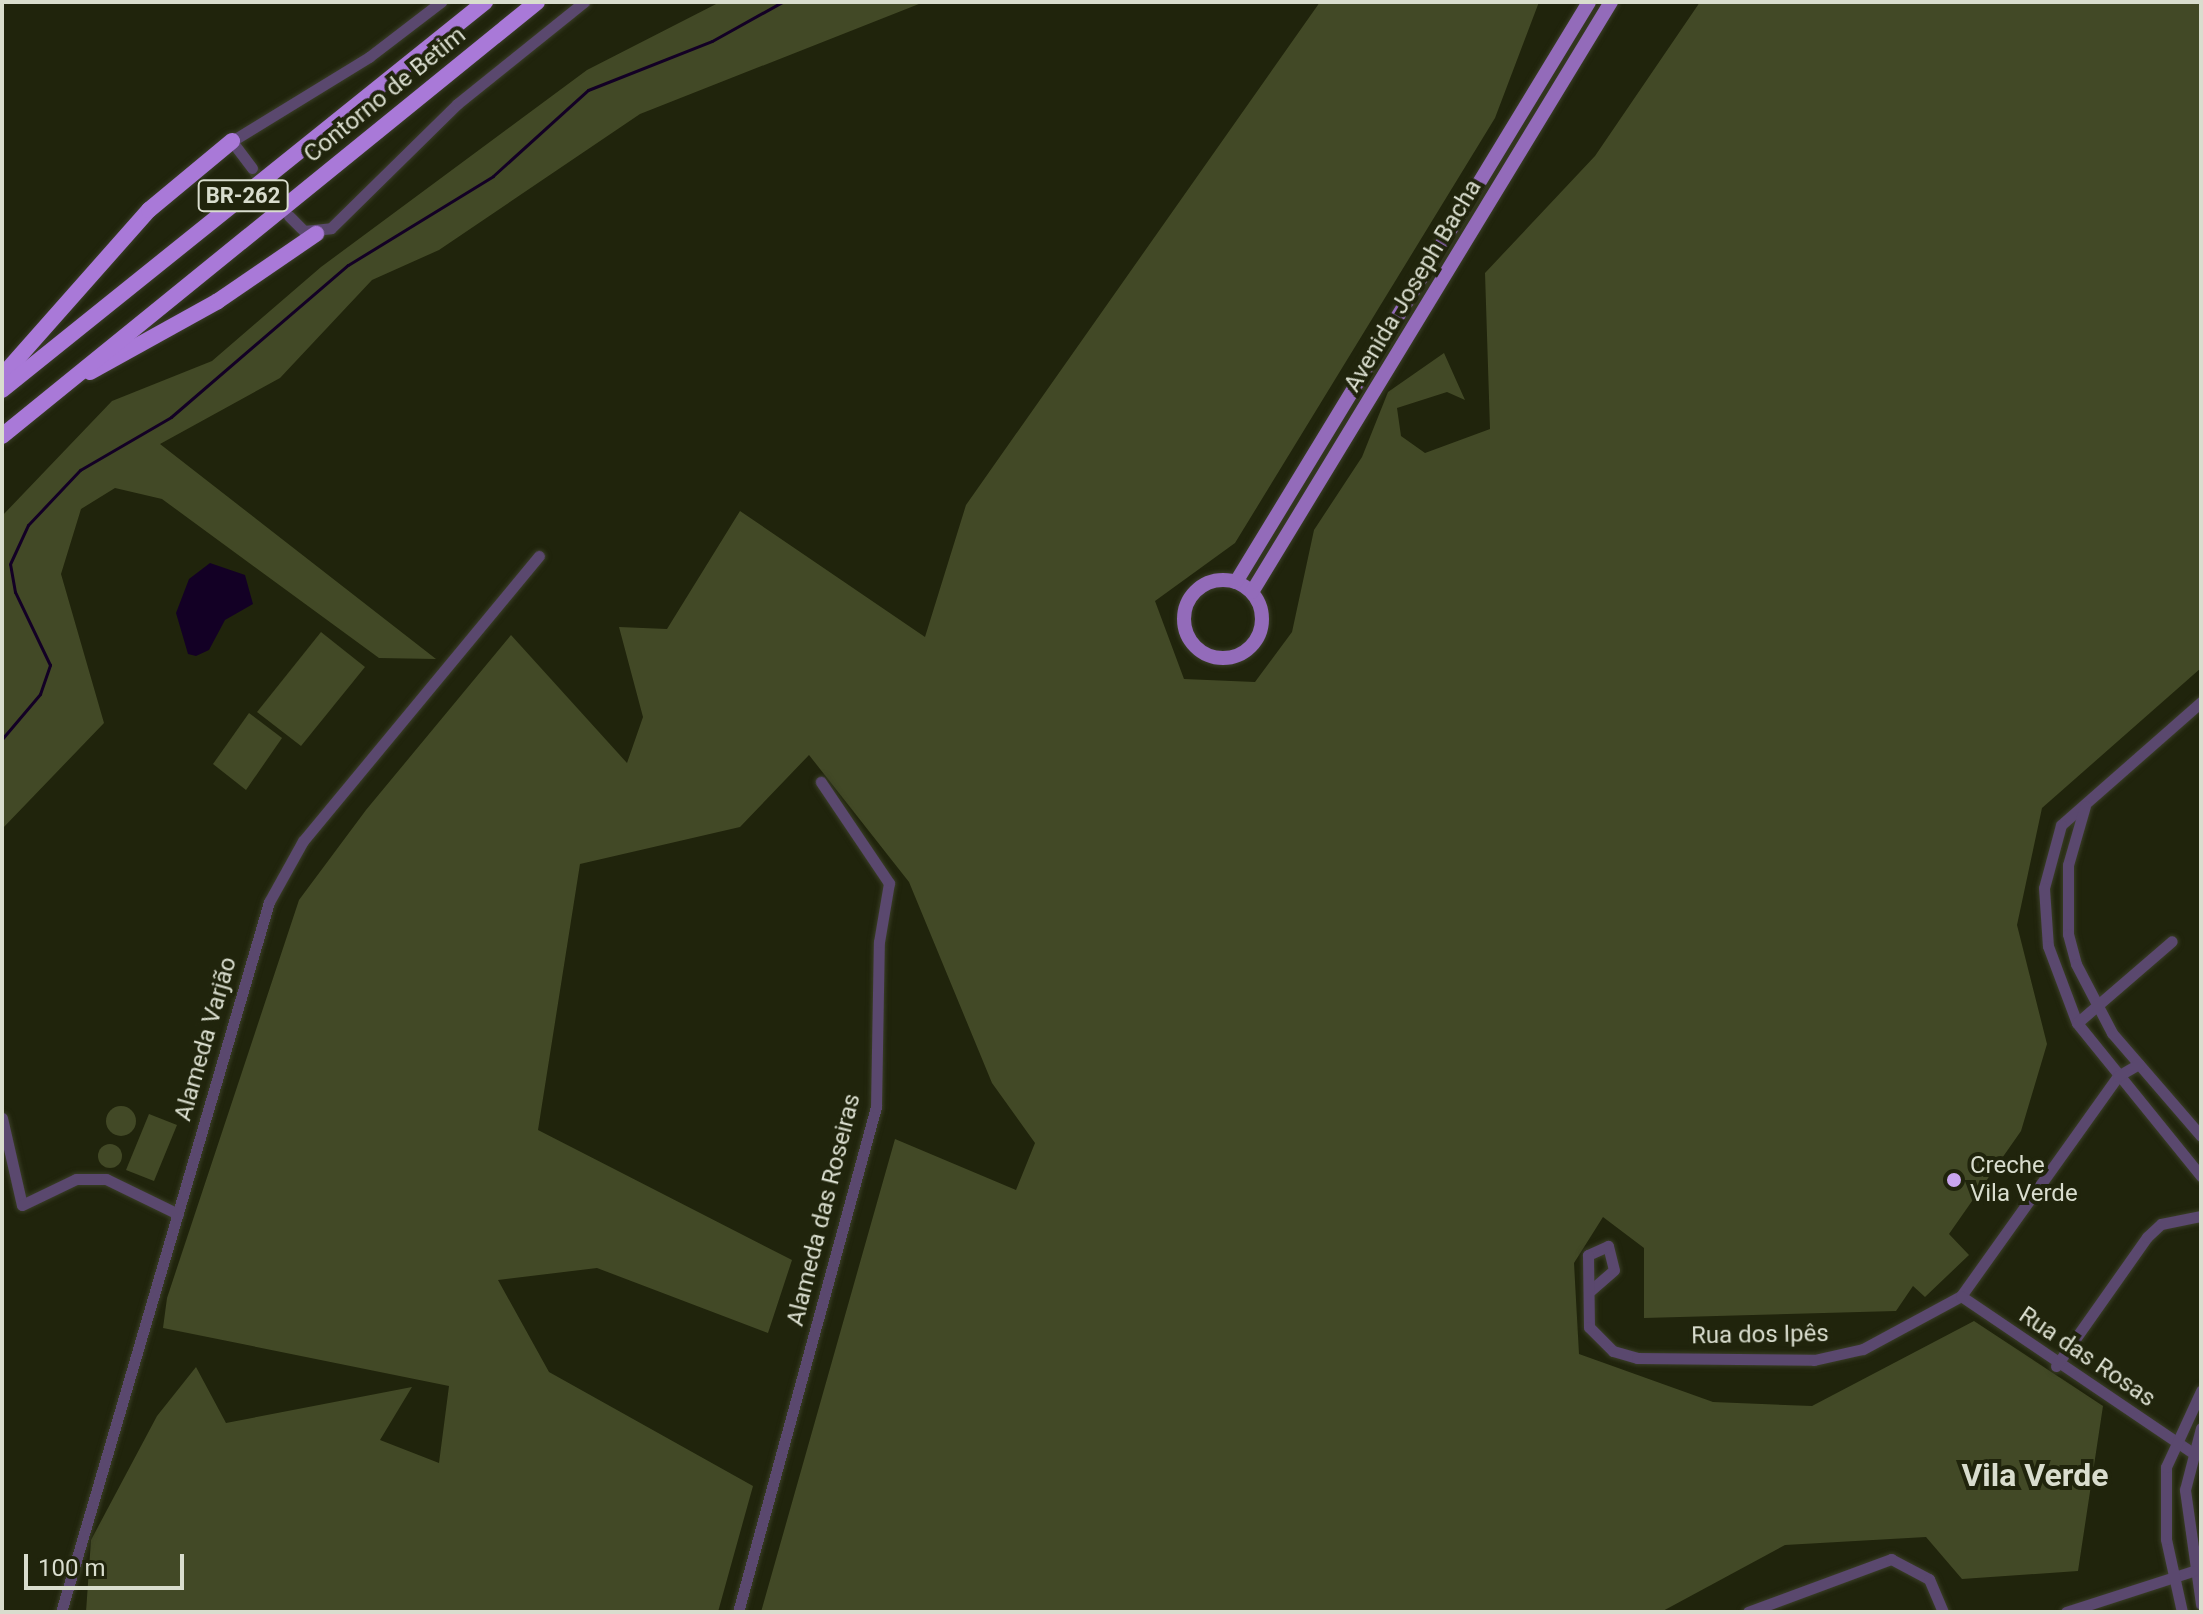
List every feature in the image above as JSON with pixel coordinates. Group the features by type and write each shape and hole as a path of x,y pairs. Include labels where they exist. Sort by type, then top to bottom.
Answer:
{"highway":[{"name":"Contorno de Betim","path":"2,390 485,2"},
{"name":"Contorno de Betim","path":"2,436 537,2"},
{"path":"2,376 149,210 232,141"},
{"path":"54,393 218,301 316,234"}],"main road":[{"name":"Avenida Joseph Bacha","path":"1236,582 1589,2"},
{"name":"Avenida Joseph Bacha","path":"1252,592 1611,2"},
{"path":"1211,582 1236,582 1252,592 1262,615 1257,640 1226,659 1201,653 1183,621 1191,597 1211,582"}],"street":[{"path":"252,168 232,141 369,57 441,2"},
{"name":"BR-262","path":"289,216 316,234 331,228 457,104 584,2"},
{"name":"Alameda Varjão","path":"61,1612 275,890 303,841 539,556"},
{"path":"2201,702 2107,781 2061,825 2044,888 2048,946 2077,1023 2201,1176"},
{"name":"Alameda das Roseiras","path":"738,1612 876,1107 879,942 889,883 821,782"},
{"path":"2087,802 2068,865 2067,909 2076,964 2095,1008 2201,1136"},
{"path":"2077,1023 2172,941"},
{"name":"Rua dos Ipês","path":"1591,1290 1593,1335 1637,1358 1830,1358 1931,1317 1961,1296 2118,1076 2139,1064"},
{"path":"2,1118 22,1205 76,1179 106,1179 178,1214"},
{"path":"2056,1366 2147,1237 2161,1224 2201,1216"},
{"name":"Rua das Rosas","path":"1961,1296 2056,1366 2190,1451"},
{"path":"2182,1612 2173,1577 2164,1503 2174,1442 2201,1391"},
{"path":"2201,1428 2190,1451 2186,1526 2201,1604"},
{"path":"1748,1612 1891,1559 1929,1579 1943,1612"},
{"path":"2066,1612 2193,1571"}],"green space":[{"path":"720,2 924,2 640,114 439,250 372,280 280,378 160,444 436,659 379,658 162,499 115,488 81,509 61,574 104,723 2,829 2,516 112,401 212,361 321,267 587,70"},
{"path":"1320,2 1539,2 1495,118 1235,543 1155,601 1184,679 1255,682 1292,632 1314,530 1362,457 1388,392 1444,353 1465,400 1447,392 1397,408 1401,436 1425,453 1490,429 1485,273 1595,156 1700,2 2201,2 2201,668 2042,808 2017,925 2047,1044 2021,1131 1949,1234 1969,1255 1925,1297 1913,1286 1896,1311 1644,1318 1644,1248 1603,1217 1574,1263 1579,1354 1713,1402 1812,1406 1974,1321 2103,1406 2078,1571 1962,1579 1926,1537 1785,1545 1661,1612 761,1612 895,1139 1016,1190 1035,1143 992,1083 909,882 809,755 740,827 580,864 538,1130 792,1260 768,1333 597,1268 498,1280 549,1372 753,1486 718,1612 86,1612 91,1540 157,1416 196,1367 226,1423 412,1387 380,1440 439,1463 449,1386 163,1328 167,1298 299,900 366,810 511,635 627,763 643,717 619,627 667,629 740,511 925,637 966,505"},
{"path":"321,632 365,667 301,746 257,712"},
{"path":"249,713 282,738 246,790 213,764"},
{"path":"121,1106 132,1110 136,1121 132,1132 121,1136 110,1132 106,1121 110,1110"},
{"path":"149,1114 177,1125 154,1181 126,1170"},
{"path":"110,1144 119,1147 122,1156 119,1165 110,1168 101,1165 98,1156 101,1147"}],"shaded area":[{"path":"210,563 245,575 253,604 225,620 209,650 196,656 188,654 176,613 189,579"}],"waterway":[{"path":"2,739 40,694 50,665 15,592 10,564 28,525 80,470 171,417 348,265 493,176 588,90 712,41 782,2"}],"tunnel":[{"path":"252,168 286,212"}],"place":[{"name":"Creche Vila Verde","path":"1954,1180"}],"district":[{"name":"Vila Verde","path":"2035,1475"}]}
